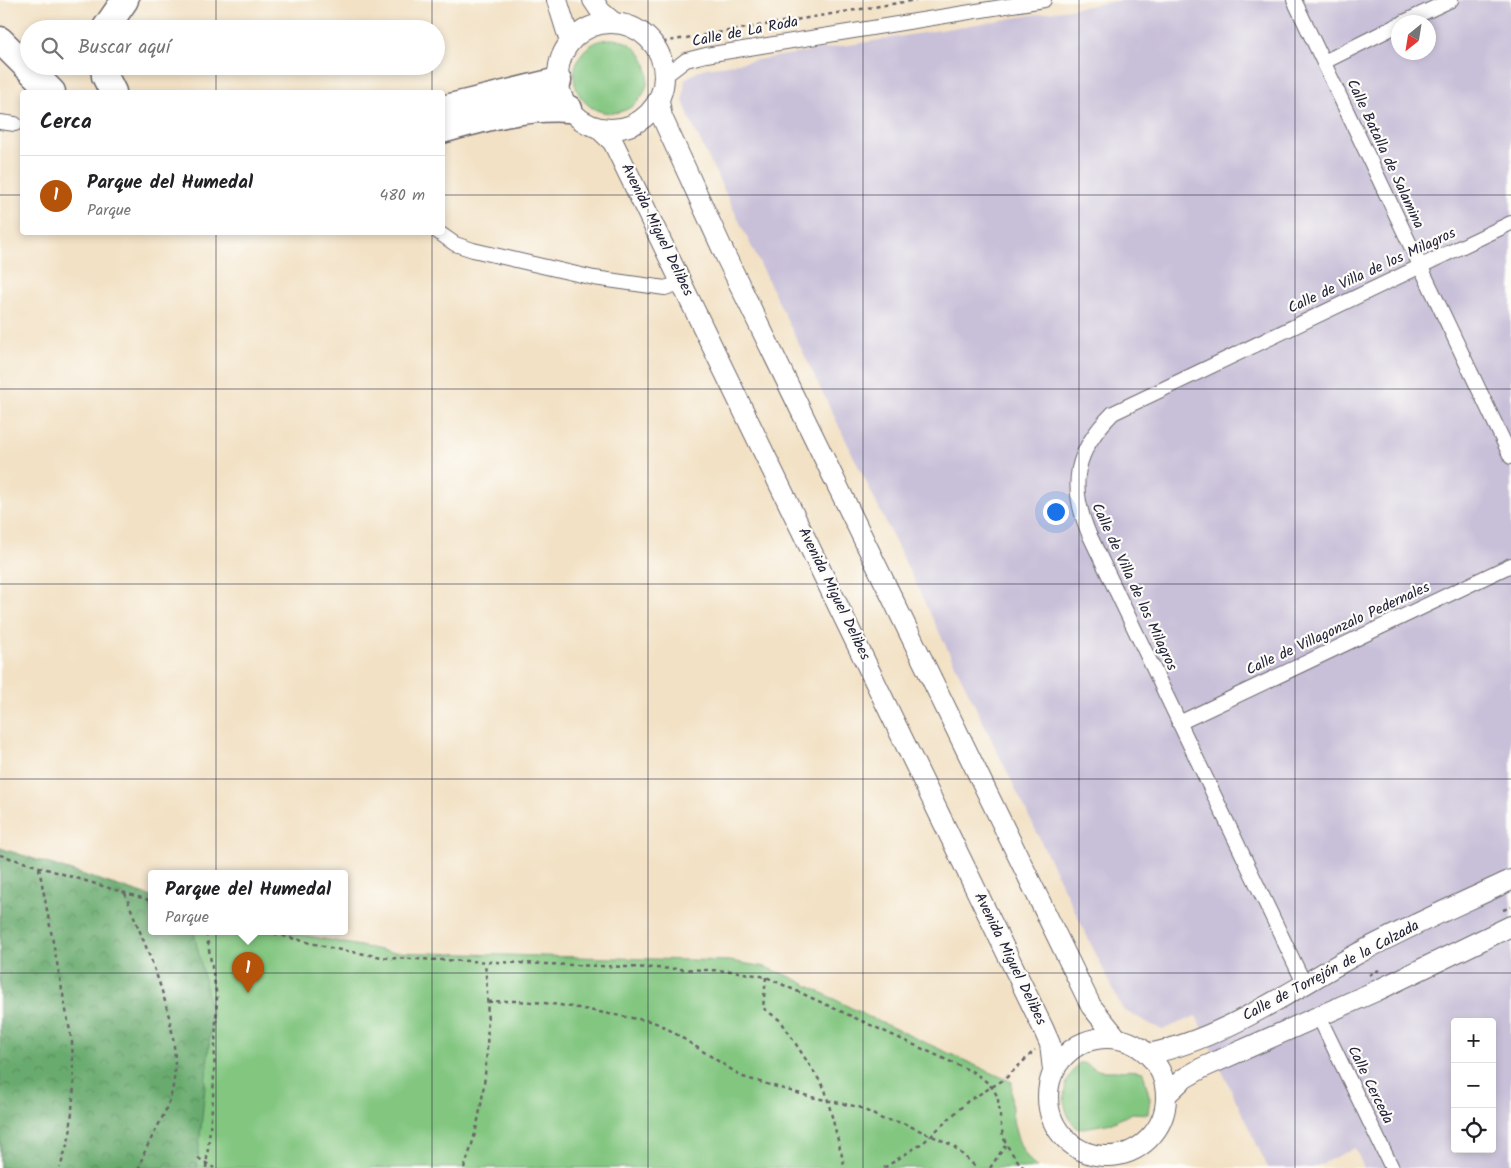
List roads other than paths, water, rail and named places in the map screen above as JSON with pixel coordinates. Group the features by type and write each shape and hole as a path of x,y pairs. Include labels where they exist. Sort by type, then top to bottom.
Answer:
{"highway":[{"path":"112,20 125,0"},
{"path":"0,40 20,60"},
{"path":"35,75 50,90"},
{"path":"105,75 112,90"},
{"path":"445,107 558,81"},
{"path":"445,129 508,112 541,108 569,109"}],"main road":[{"path":"593,0 614,23"},
{"path":"558,2 570,42"},
{"path":"614,23 630,26 644,34 655,46 662,60 665,76 658,101 650,113 639,122 626,127 611,129 597,127 582,120 569,109 561,94 558,81 558,67 562,54 570,42 589,27 614,23"},
{"path":"658,101 662,117 727,259 1082,989 1102,1023 1117,1038 1138,1047 1148,1054 1161,1072 1166,1095 1164,1114 1155,1132 1141,1146 1124,1154 1104,1157 1084,1153 1068,1142 1055,1127 1048,1109 1047,1089 1053,1070 1073,1048 1094,1039 1117,1038"},
{"name":"Avenida Miguel Delibes","path":"597,127 613,142 683,282 1043,1028 1050,1044 1053,1070"},
{"name":"Calle de Torrejón de la Calzada","path":"1148,1054 1187,1045 1267,1005 1359,953 1511,880"},
{"name":"Calle de Torrejón de la Calzada","path":"1166,1095 1183,1079 1202,1068 1319,1017 1511,926"}],"street":[{"name":"Calle de La Roda","path":"665,76 686,60 706,54 1044,0"},
{"name":"Calle Batalla de Salamina","path":"1294,0 1511,457"},
{"path":"1419,15 1451,0"},
{"path":"1324,62 1391,28"},
{"path":"0,122 15,124"},
{"name":"Calle de Villa de los Milagros","path":"1304,983 1179,724 1079,510 1076,487 1080,463 1089,444 1101,426 1113,413 1511,223"},
{"path":"442,235 455,244 473,250 594,278 665,288 683,282"},
{"name":"Calle de Villagonzalo Pedernales","path":"1179,724 1511,565"},
{"name":"Calle Cerceda","path":"1319,1017 1392,1168"}],"place":[{"name":"Parque del Humedal","path":"248,993"}]}
